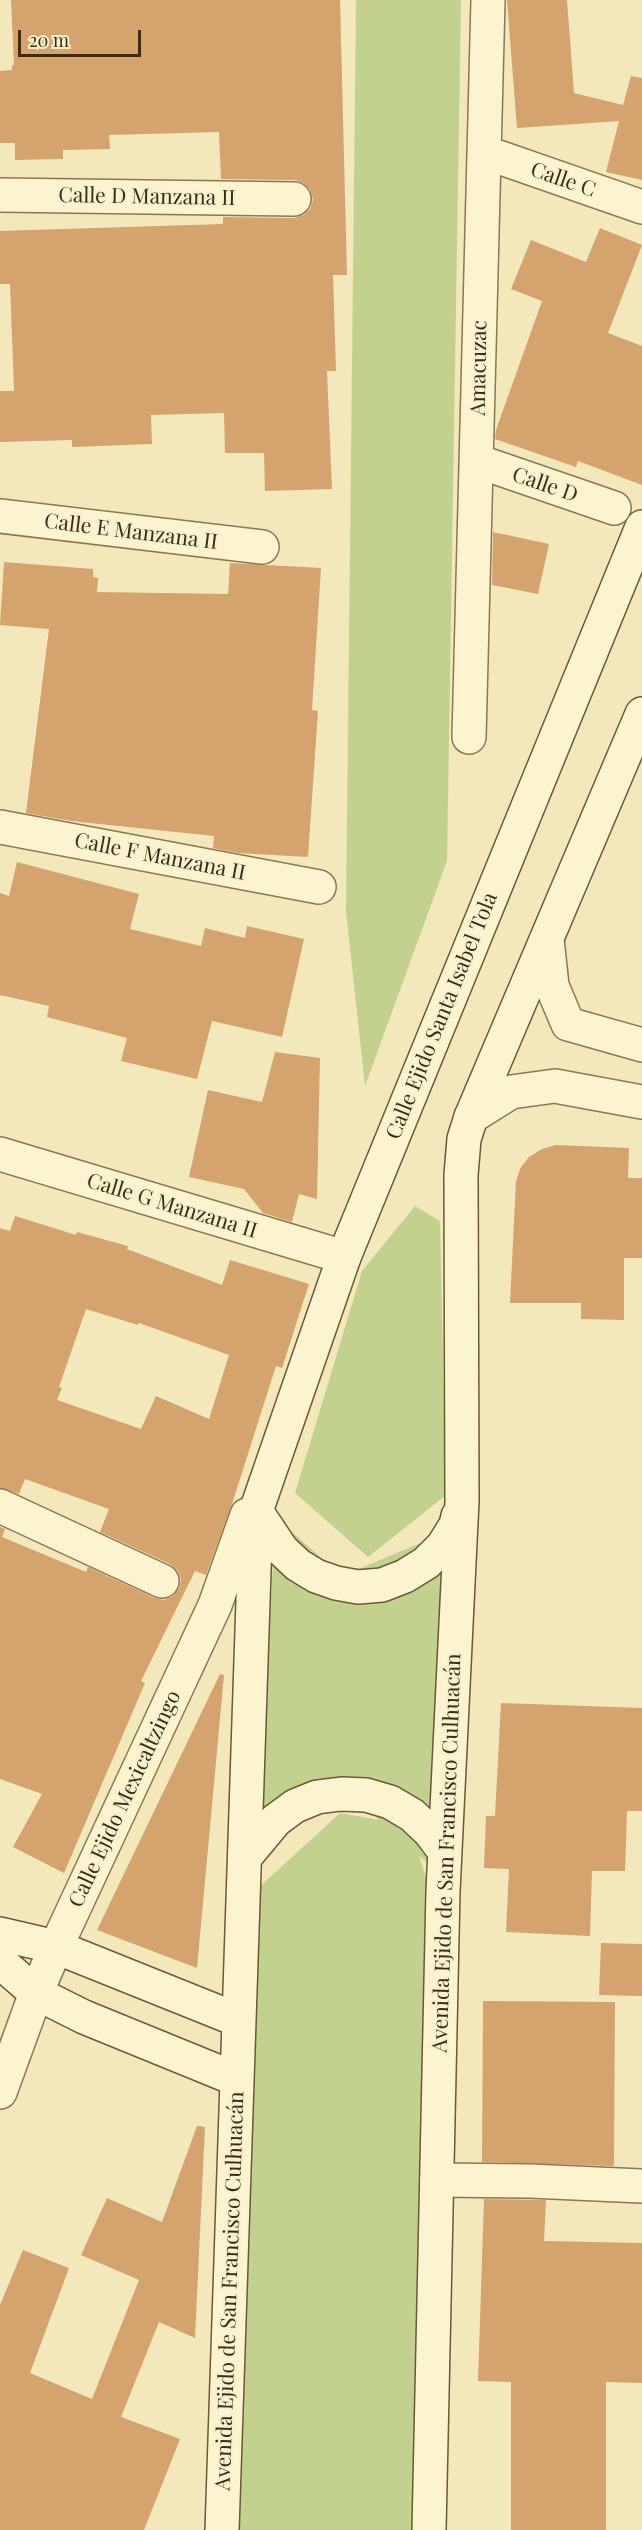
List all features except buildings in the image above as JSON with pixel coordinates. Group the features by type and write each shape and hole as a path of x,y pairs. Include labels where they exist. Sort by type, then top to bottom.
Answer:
{"street":[{"name":"Amacuzac","path":"469,737 488,0"},
{"name":"Calle C","path":"484,152 642,207"},
{"name":"Calle D Manzana II","path":"0,195 294,199"},
{"name":"Calle D","path":"477,461 614,508"},
{"name":"Calle E Manzana II","path":"0,516 262,547"},
{"name":"Calle Ejido Santa Isabel Tola","path":"256,1511 344,1257 642,526"},
{"path":"471,1117 642,714"},
{"name":"Calle F Manzana II","path":"0,827 319,887"},
{"path":"547,939 552,986 567,1024 642,1045"},
{"path":"471,1117 511,1092 555,1086 642,1102"},
{"name":"Avenida Ejido de San Francisco Culhuacán","path":"429,2530 445,1852 462,1501 461,1175 464,1139 471,1117"},
{"name":"Calle G Manzana II","path":"0,1154 344,1257"},
{"path":"256,1511 282,1550 298,1565 316,1576 358,1587 382,1585 405,1576 426,1563 443,1546 456,1525 462,1501"},
{"path":"0,1506 162,1581"},
{"name":"Avenida Ejido de San Francisco Culhuacán","path":"222,2530 256,1511"},
{"name":"Calle Ejido Mexicaltzingo","path":"0,2092 36,1993 56,1947 215,1605 247,1515 256,1511"},
{"path":"246,1856 276,1820 295,1806 317,1797 341,1794 366,1796 390,1802 412,1815 430,1832 445,1852"},
{"path":"0,1934 56,1947 238,2020"},
{"path":"0,1962 36,1993 84,2017 236,2079"},
{"path":"437,2180 642,2186"}],"green space":[{"path":"356,0 461,0 447,861 365,1086 346,911"},
{"path":"415,1206 440,1221 446,1495 368,1557 295,1493 362,1271"},
{"path":"276,1518 342,1576 447,1532 429,1864 419,1856 432,1895 413,2530 224,2530 243,1902 340,1813 379,1820 337,1784 254,1868"}]}
